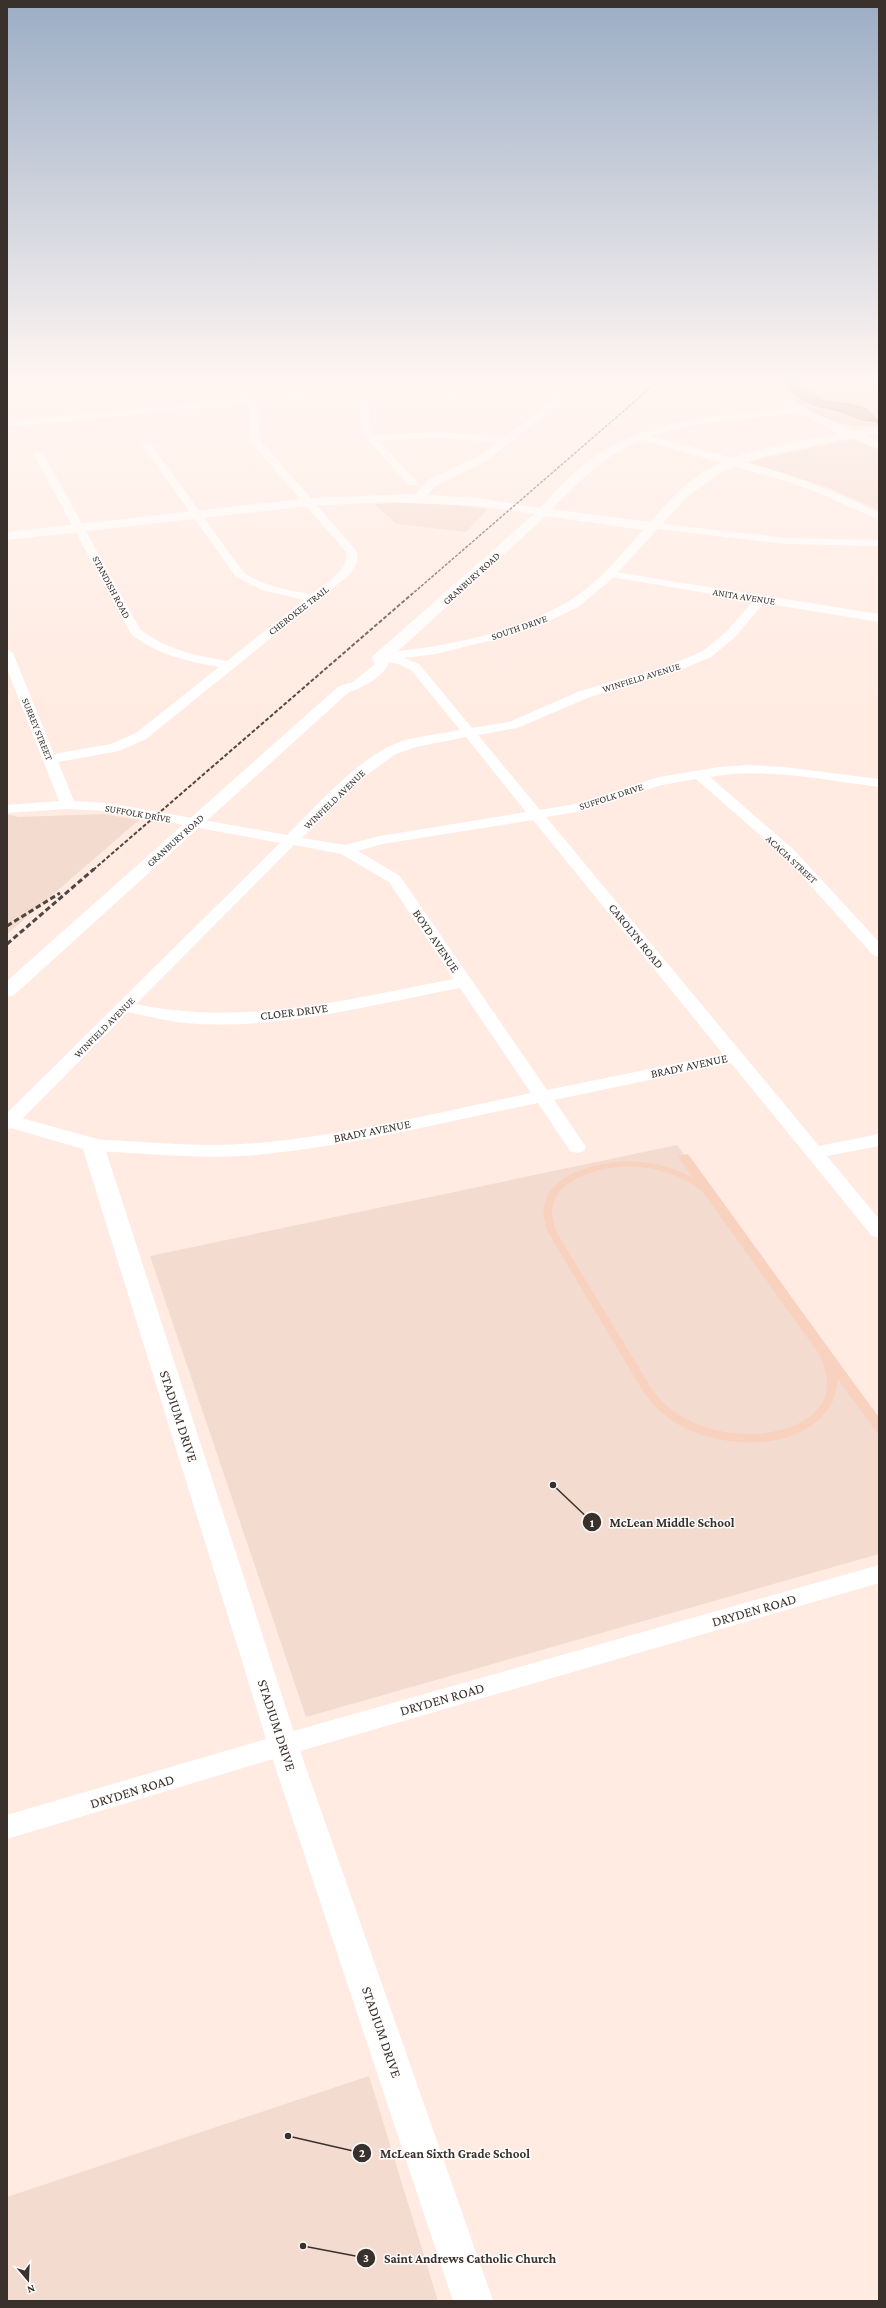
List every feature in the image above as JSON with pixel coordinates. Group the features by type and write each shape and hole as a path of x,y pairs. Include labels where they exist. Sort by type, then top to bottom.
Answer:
{"street":[{"name":"STANDISH ROAD","path":"60,491 136,631 146,641 178,655 228,665"},
{"path":"180,491 236,569 247,580 272,590 314,598"},
{"name":"CHEROKEE TRAIL","path":"50,759 97,752 124,745 162,720 228,665 345,573 351,566 353,558 350,551 299,491"},
{"path":"7,536 309,502 373,491"},
{"path":"422,495 425,491"},
{"path":"449,491 468,498"},
{"name":"GRANBURY ROAD","path":"7,991 344,689 358,685 382,665 382,657 528,527 565,491"},
{"name":"SOUTH DRIVE","path":"382,657 416,653 492,636 546,619 575,603 595,588 655,526 669,508 688,491"},
{"path":"822,491 879,517"},
{"path":"351,495 422,495 468,498 544,510"},
{"path":"309,502 422,495 544,510 655,526 786,541 879,543"},
{"path":"504,505 521,514 527,520 528,527"},
{"path":"622,521 646,516 669,508"},
{"path":"622,521 640,541"},
{"name":"ANITA AVENUE","path":"609,574 879,618"},
{"name":"WINFIELD AVENUE","path":"8,1121 353,778 391,751 413,743 512,725 585,694 674,668 707,654 731,634 762,598"},
{"path":"403,639 412,644 433,648"},
{"name":"SURREY STREET","path":"7,653 68,806"},
{"name":"CAROLYN ROAD","path":"382,657 402,661 415,667 471,732 734,1057 879,1232"},
{"name":"SUFFOLK DRIVE","path":"345,850 380,840 577,808 652,783 699,774 749,769 784,770 879,783"},
{"name":"ACACIA STREET","path":"699,774 738,810 789,853 879,952"},
{"name":"SUFFOLK DRIVE","path":"7,808 68,806 108,807 290,842"},
{"name":"BOYD AVENUE","path":"290,842 345,850 382,870 395,879 463,982 577,1147"},
{"name":"CLOER DRIVE","path":"124,1006 165,1015 192,1018 224,1019 295,1014 463,982"},
{"name":"BRADY AVENUE","path":"8,1121 93,1146 186,1151 258,1149 335,1139 734,1057"},
{"path":"814,1153 879,1140"},
{"name":"STADIUM DRIVE","path":"93,1146 283,1745 474,2301"},
{"name":"DRYDEN ROAD","path":"7,1827 283,1745 879,1574"}],"shaded area":[{"path":"835,491 879,491 879,510"},
{"path":"429,502 488,509 466,532 397,524 374,504"},
{"path":"7,814 19,817 104,814 139,820 7,934"},
{"path":"677,1145 879,1417 879,1554 306,1717 150,1256"},
{"path":"688,1154 879,1418 879,1436 838,1379 832,1403 820,1419 804,1430 785,1438 765,1442 723,1440 703,1435 685,1428 657,1409 644,1393 549,1234 544,1215 546,1199 555,1186 569,1176 586,1168 604,1164 623,1162 647,1163 673,1169 692,1177 678,1156","holes":["613,1167 637,1167 658,1170 677,1176 686,1180 703,1192 817,1351 827,1381 821,1404 802,1421 775,1431 743,1434 709,1428 678,1414 653,1391 557,1233 552,1216 554,1203 560,1191 570,1182 583,1175"]},
{"path":"369,2076 438,2301 7,2301 7,2197"}],"railway":[{"path":"411,595 532,491"},
{"path":"93,870 412,594"},
{"path":"7,944 94,869"},
{"path":"7,926 60,893"}],"place":[{"name":"McLean Middle School","path":"553,1485"},
{"name":"McLean Sixth Grade School","path":"288,2136"},
{"name":"Saint Andrews Catholic Church","path":"303,2246"}]}
